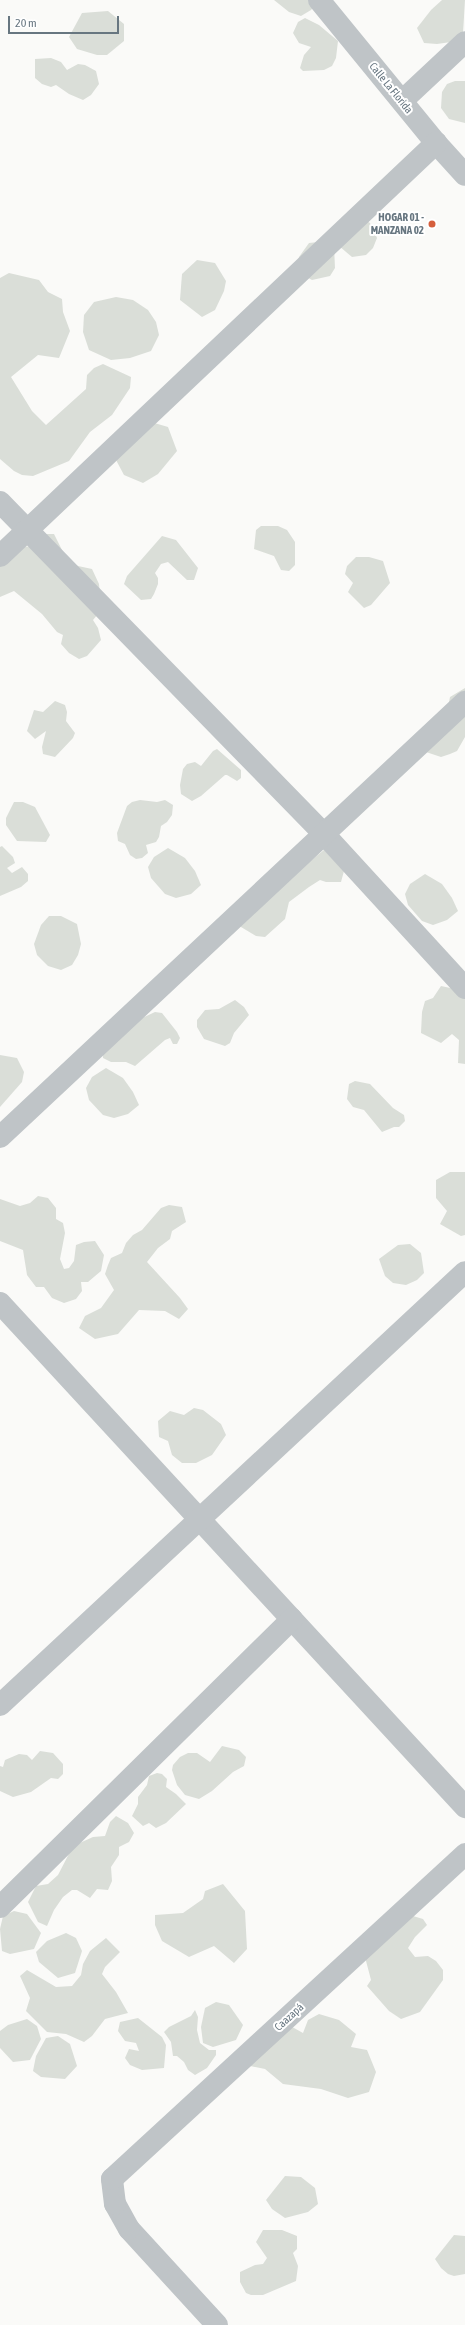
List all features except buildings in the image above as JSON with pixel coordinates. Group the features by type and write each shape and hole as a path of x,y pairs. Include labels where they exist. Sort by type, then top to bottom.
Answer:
{"street":[{"name":"Calle La Florida","path":"319,0 436,143 465,175"},
{"path":"402,101 465,42"},
{"path":"0,556 436,143"},
{"path":"0,502 324,834 465,988"},
{"path":"0,1137 465,702"},
{"path":"0,1706 199,1518 465,1272"},
{"path":"0,1303 465,1807"},
{"path":"0,1907 292,1619"},
{"name":"Caazapá","path":"217,2325 129,2229 115,2204 112,2179 465,1854"}],"shaded area":[{"path":"274,0 320,0 311,10 301,16 289,12"},
{"path":"442,0 465,0 463,33 451,42 437,44 424,43 417,28 431,10"},
{"path":"108,11 124,24 124,41 107,55 97,55 77,49 69,37 82,13"},
{"path":"305,18 319,25 338,41 336,58 332,66 324,70 303,71 300,68 304,55 311,47 299,43 293,33 298,22"},
{"path":"51,58 61,62 67,70 78,64 85,65 96,71 99,84 91,95 83,100 69,94 56,85 51,87 42,84 35,78 35,59"},
{"path":"455,81 465,81 465,123 449,119 441,108 442,92 447,84"},
{"path":"362,218 370,223 377,238 373,248 366,255 352,257 339,246"},
{"path":"318,242 334,246 335,268 330,276 312,280 296,271 299,257 309,243"},
{"path":"197,260 215,263 226,281 224,291 215,310 202,317 180,300 182,274"},
{"path":"9,273 39,280 48,292 62,299 63,312 70,331 59,358 38,355 11,377 32,411 46,425 86,389 87,375 94,368 103,364 131,377 130,388 112,415 90,432 69,461 33,476 22,475 14,471 0,459 0,278"},
{"path":"116,297 133,300 148,310 156,322 159,335 151,351 130,358 111,360 89,350 83,332 84,315 94,302"},
{"path":"151,422 168,427 177,451 158,474 143,483 124,475 116,460"},
{"path":"261,526 278,526 287,530 295,542 295,565 289,571 281,570 274,556 254,549 256,530"},
{"path":"41,534 54,534 67,560 78,566 92,569 99,584 100,594 98,614 93,620 98,628 101,640 87,656 79,659 69,653 61,644 63,635 57,632 42,614 14,591 0,597 0,543 30,547"},
{"path":"162,536 176,540 198,568 194,580 187,580 168,562 161,564 155,573 158,578 158,584 154,594 151,599 141,600 124,584 127,576"},
{"path":"356,557 369,557 383,561 390,583 371,605 364,608 348,592 353,583 345,574 347,566"},
{"path":"465,688 465,737 457,751 441,757 426,752 448,707 450,697"},
{"path":"55,701 65,705 67,712 66,721 75,733 73,738 55,757 43,754 42,747 46,731 35,739 27,731 34,710 43,712"},
{"path":"217,749 241,770 241,778 237,781 225,775 201,796 192,801 181,794 180,785 183,769 187,764 195,762 201,766 213,751"},
{"path":"140,800 157,802 165,800 173,805 172,815 167,822 161,826 159,837 156,842 146,845 148,853 142,858 136,859 130,855 125,844 118,841 117,833 127,806 132,802"},
{"path":"14,802 23,802 35,807 50,835 46,842 17,841 6,825 6,818"},
{"path":"2,846 13,857 15,863 7,868 12,873 22,867 28,874 28,881 21,887 0,896 0,847"},
{"path":"168,848 185,858 195,871 201,885 191,894 176,898 165,894 151,878 148,867 154,857"},
{"path":"324,850 344,871 341,882 326,882 320,880 309,887 289,902 285,919 265,937 256,936 241,927 236,921"},
{"path":"425,874 442,884 452,898 458,911 447,920 433,925 422,921 408,905 405,894 410,884"},
{"path":"49,916 61,916 77,924 81,944 78,955 72,965 61,970 48,966 37,955 34,944 41,925"},
{"path":"441,986 455,989 465,988 465,1064 458,1063 459,1040 452,1034 441,1043 421,1033 422,1012 425,1001 433,998"},
{"path":"235,1000 244,1007 249,1015 234,1033 230,1043 225,1046 204,1039 197,1027 197,1020 205,1010 219,1009"},
{"path":"155,1012 162,1013 177,1032 180,1038 177,1044 173,1044 170,1038 165,1040 135,1066 126,1062 111,1062 103,1058 102,1048 140,1019"},
{"path":"0,1055 17,1058 24,1072 22,1082 0,1107"},
{"path":"106,1068 123,1078 133,1092 139,1105 128,1114 114,1118 103,1115 89,1100 86,1088 92,1077"},
{"path":"355,1081 370,1084 393,1108 404,1115 405,1121 399,1127 394,1127 382,1132 364,1110 353,1107 347,1099 349,1084"},
{"path":"450,1172 465,1172 465,1235 461,1236 440,1224 447,1211 436,1198 436,1180"},
{"path":"38,1196 48,1198 56,1208 56,1219 63,1223 65,1233 60,1259 64,1269 69,1268 74,1261 76,1245 84,1242 95,1241 104,1255 101,1271 88,1282 81,1282 82,1291 76,1299 64,1303 52,1298 44,1287 36,1287 27,1275 23,1250 0,1241 0,1199 20,1206 30,1203"},
{"path":"169,1205 182,1207 186,1222 172,1231 170,1239 158,1248 147,1262 180,1298 188,1309 179,1319 165,1311 139,1310 118,1334 95,1339 79,1328 85,1316 101,1308 114,1290 105,1274 111,1258 122,1253 126,1243 133,1235 142,1230 161,1208"},
{"path":"410,1244 421,1253 424,1273 417,1280 406,1285 393,1283 385,1276 379,1259 398,1245"},
{"path":"194,1408 203,1410 221,1424 226,1435 212,1455 196,1463 182,1463 172,1455 168,1441 159,1437 158,1421 170,1411 184,1415"},
{"path":"222,1746 239,1750 246,1757 244,1766 233,1772 212,1791 199,1799 185,1795 177,1785 172,1770 173,1765 180,1757 188,1753 197,1753 210,1762"},
{"path":"40,1751 53,1753 63,1764 63,1774 58,1779 51,1778 31,1792 13,1797 0,1791 0,1766 3,1767 5,1760 19,1754 27,1755 32,1760"},
{"path":"157,1773 162,1774 167,1779 166,1787 186,1804 166,1823 156,1828 149,1823 143,1826 132,1816 138,1804 138,1797 147,1785 149,1776"},
{"path":"116,1816 128,1823 134,1833 129,1842 119,1847 119,1855 111,1867 112,1881 108,1890 97,1889 90,1898 77,1890 72,1890 63,1897 54,1910 47,1926 38,1922 28,1902 36,1886 48,1884 58,1875 73,1846 93,1837 105,1836 110,1822"},
{"path":"223,1884 245,1911 247,1949 234,1963 214,1946 189,1957 162,1941 155,1925 155,1915 183,1913 203,1899 205,1891"},
{"path":"14,1911 27,1914 41,1933 34,1949 10,1954 2,1951 0,1929 3,1916"},
{"path":"413,1916 423,1919 427,1925 415,1937 408,1948 415,1957 428,1956 436,1961 443,1970 443,1980 420,2012 401,2019 389,2011 367,1986 371,1980 360,1938"},
{"path":"66,1933 76,1938 82,1951 75,1973 58,1978 39,1962 36,1952 47,1941"},
{"path":"106,1938 120,1952 105,1967 102,1974 116,1992 128,2013 105,2019 92,2036 84,2042 66,2034 47,2032 26,2011 30,1998 20,1976 27,1970 56,1987 72,1986 81,1975 83,1964 90,1951"},
{"path":"216,2002 229,2005 243,2025 236,2040 213,2047 203,2043 201,2027 205,2008"},
{"path":"195,2010 198,2017 197,2030 200,2043 209,2050 216,2050 216,2055 207,2068 195,2075 188,2070 184,2062 177,2056 173,2056 171,2042 164,2032 169,2027 191,2016"},
{"path":"319,2014 339,2020 356,2034 351,2047 367,2050 376,2072 369,2092 348,2098 321,2089 283,2084 265,2069 250,2066 276,2018 303,2033 308,2020"},
{"path":"138,2018 162,2037 166,2045 164,2068 142,2070 130,2065 125,2058 129,2049 139,2051 136,2043 125,2041 118,2031 120,2022"},
{"path":"27,2019 37,2026 41,2039 30,2060 13,2062 0,2048 0,2031 8,2025"},
{"path":"58,2036 70,2044 77,2066 65,2079 41,2077 33,2071 36,2056 46,2038"},
{"path":"285,2176 301,2177 315,2188 318,2204 308,2212 285,2218 272,2209 266,2200"},
{"path":"263,2230 282,2230 297,2236 297,2249 293,2253 298,2266 296,2281 263,2295 251,2295 246,2293 240,2282 240,2272 255,2265 263,2264 267,2258 256,2242"},
{"path":"454,2235 465,2236 465,2274 454,2276 448,2274 441,2268 435,2259"}],"place":[{"name":"HOGAR 01 - MANZANA 02","path":"432,224"}]}
